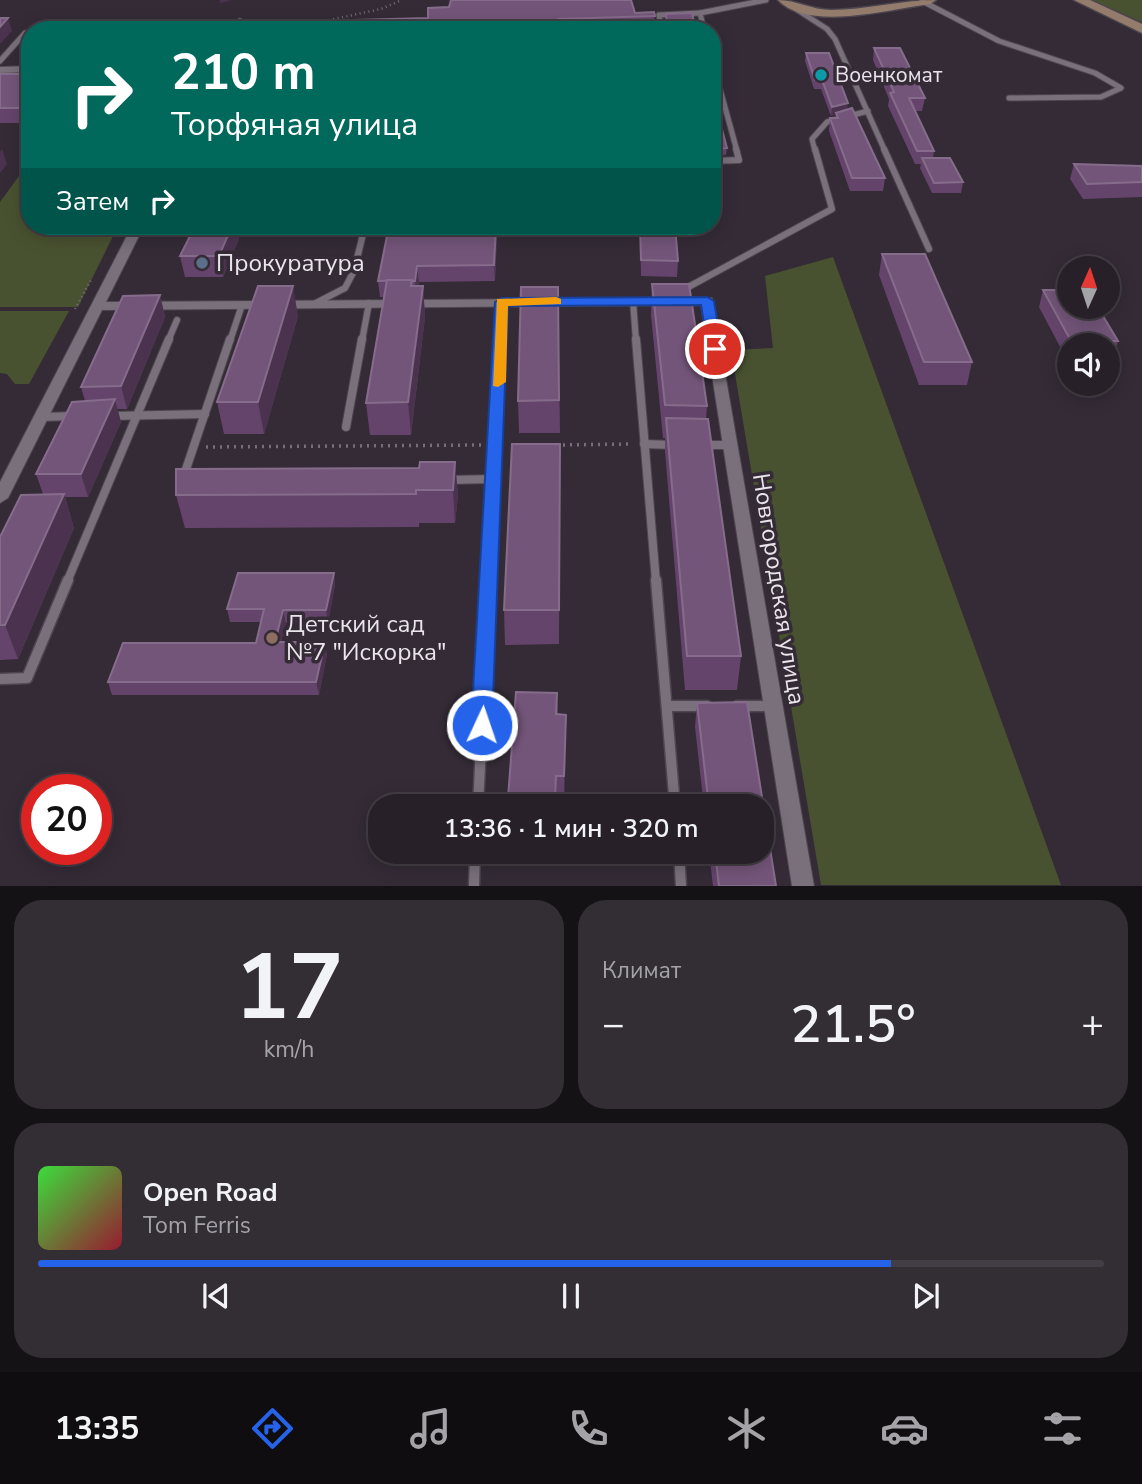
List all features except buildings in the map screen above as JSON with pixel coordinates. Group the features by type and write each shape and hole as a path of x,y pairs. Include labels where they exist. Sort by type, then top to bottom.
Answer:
{"street":[{"path":"784,0 796,9 847,13 926,1"},
{"path":"1080,0 1142,29"},
{"path":"0,70 21,69"},
{"path":"0,498 134,235"},
{"path":"98,306 667,301"},
{"name":"Новгородская улица","path":"667,301 707,301 803,886"}],"lane":[{"path":"660,21 659,15 700,13 766,0"},
{"path":"926,1 999,41 1095,73 1121,88 1101,97 1009,98"},
{"path":"796,9 827,29 835,39 929,249"},
{"path":"700,13 702,21"},
{"path":"0,61 21,37"},
{"path":"721,93 739,160 721,161"},
{"path":"667,301 685,288 832,209 813,139 827,122 868,111"},
{"path":"314,304 345,288 354,271 363,235"},
{"path":"633,301 674,794"},
{"path":"479,794 502,302"},
{"path":"346,427 369,303"},
{"path":"195,483 181,483 242,305"},
{"path":"0,678 27,678 177,320"},
{"path":"96,416 205,414"},
{"path":"42,417 83,416"},
{"path":"645,444 682,445"},
{"path":"694,445 731,445"},
{"path":"439,480 494,480"},
{"path":"668,706 774,706"},
{"path":"474,886 475,864"},
{"path":"680,864 681,886"}],"path":[{"path":"323,21 381,9 402,0"},
{"path":"550,445 645,444"},
{"path":"194,447 495,445"}],"green space":[{"path":"1090,0 1142,0 1142,22"},
{"path":"21,173 21,235 114,235 78,307 0,307 0,202"},
{"path":"833,257 1061,885 821,885 731,350 773,348 765,276"},
{"path":"0,311 69,311 29,384 15,384 7,374 0,373"}],"slow traffic":[{"path":"498,382 502,302 556,302"}],"place":[{"name":"Военкомат","path":"821,75"},
{"name":"Прокуратура","path":"202,263"},
{"name":"Детский cад №7 \"Искорка\"","path":"272,638"}],"route":[{"path":"482,725 502,302 707,301 715,349"}]}
